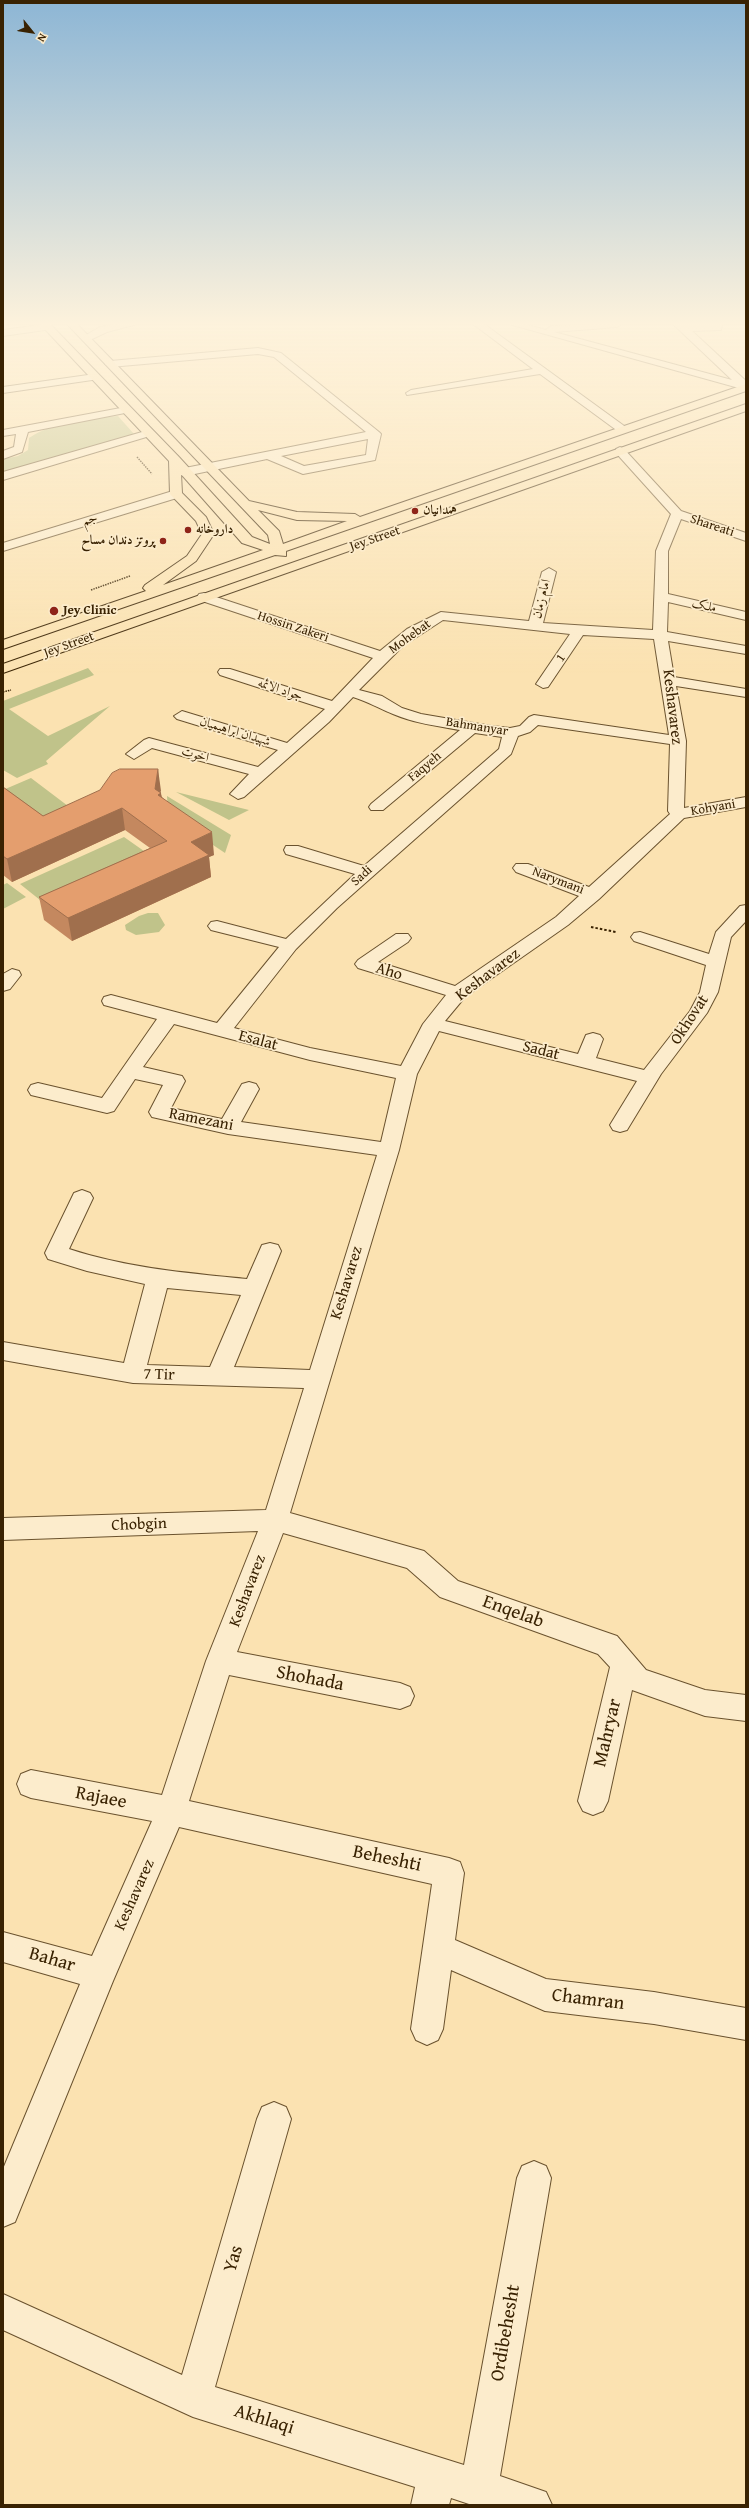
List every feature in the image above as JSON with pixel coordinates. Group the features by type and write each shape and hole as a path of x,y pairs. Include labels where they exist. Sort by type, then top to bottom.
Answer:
{"main road":[{"path":"157,441 247,540 278,551 298,566"},
{"path":"183,441 274,534 278,551"},
{"name":"Jey Street","path":"3,645 370,518 618,441"},
{"name":"Jey Street","path":"3,669 204,597 298,566 618,441"},
{"path":"133,601 193,558 203,548 208,534 202,520 176,494 175,460"},
{"path":"246,504 297,516 370,518"}],"street":[{"path":"3,455 19,449 22,441"},
{"path":"3,476 122,441"},
{"path":"185,472 339,441"},
{"path":"267,455 303,470 371,458 374,441"},
{"path":"622,441 678,514"},
{"name":"جم","path":"3,547 176,494"},
{"name":"Shareati","path":"678,514 702,524 746,537"},
{"name":"Keshavarez","path":"3,2210 100,1974 171,1811 220,1661 275,1520 317,1379 389,1150 407,1074 433,1024 458,993 562,921 593,895 679,814 676,811 678,741 670,680 660,635 662,551 678,514"},
{"name":"امام زمان","path":"535,625 549,572"},
{"name":"Hossin Zakeri","path":"204,597 383,657"},
{"name":"ملک","path":"662,597 746,616"},
{"name":"Mohebat","path":"238,794 260,772 335,707 348,691 383,657 430,621 442,616 579,631 660,635 746,650"},
{"name":"1","path":"543,684 579,631"},
{"name":"جواد الائمه","path":"225,672 335,707"},
{"path":"670,680 746,692"},
{"name":"Bahmanyar","path":"348,691 377,699 398,711 418,718 511,734 525,729 534,720 678,741"},
{"name":"شهیدان ابراهیمیان","path":"182,716 288,748"},
{"name":"Faqyeh","path":"376,807 473,727"},
{"name":"Sadi","path":"221,1031 290,945 366,872 506,751 511,734"},
{"name":"اخوت","path":"134,754 149,742 260,772"},
{"name":"Kohyani","path":"679,814 746,802"},
{"path":"292,850 366,872"},
{"name":"Narymani","path":"522,868 593,895"},
{"name":"Okhovat","path":"620,1125 649,1078 698,1013 709,992 714,962 722,936 746,910"},
{"path":"217,926 290,945"},
{"path":"640,937 714,962"},
{"name":"Aho","path":"402,938 364,964 458,993"},
{"name":"Esalat","path":"111,1001 310,1054 407,1074"},
{"path":"38,1090 107,1106 169,1017"},
{"name":"Sadat","path":"433,1024 584,1063 649,1078"},
{"path":"584,1063 593,1039"},
{"name":"Ramezani","path":"130,1071 175,1081 158,1112 228,1127 389,1150"},
{"path":"228,1127 249,1089"},
{"path":"82,1198 56,1253 87,1263 158,1279 255,1288"},
{"path":"218,1377 270,1251"},
{"path":"133,1374 158,1279"},
{"name":"7 Tir","path":"3,1351 133,1374 317,1379"},
{"name":"Chobgin","path":"3,1529 275,1520"},
{"name":"Enqelab","path":"275,1520 415,1559 449,1588 607,1645 637,1679 705,1703 746,1708"},
{"name":"Shohada","path":"220,1661 400,1696"},
{"name":"Mahryar","path":"593,1801 624,1664"},
{"name":"Rajaee","path":"32,1784 171,1811"},
{"name":"Beheshti","path":"171,1811 449,1873 428,2029"},
{"name":"Bahar","path":"3,1947 100,1974"},
{"name":"Chamran","path":"439,1949 545,1995 654,2008 746,2024"},
{"name":"Yas","path":"193,2399 274,2119"},
{"name":"Ordibehesht","path":"479,2488 534,2178"},
{"name":"Akhlaqi","path":"3,2312 193,2399 434,2490 479,2488 534,2505"}],"path":[{"path":"562,921 640,937"}],"green space":[{"path":"29,441 110,441 3,473 3,459 18,456 28,450"},
{"path":"88,668 94,675 9,709 48,736 110,706 46,761 48,764 17,778 3,770 3,701"},
{"path":"31,778 68,806 35,820 3,790"},
{"path":"176,792 249,810 229,820"},
{"path":"167,796 231,835 225,853 168,815"},
{"path":"124,837 161,863 55,912 20,884"},
{"path":"7,883 26,897 3,909 3,885"},
{"path":"148,913 158,913 165,925 159,932 136,935 126,930 125,925 139,916"}],"building":[{"path":"120,769 158,769 155,789 161,793 158,795 212,832 191,842 209,855 68,918 39,897 167,841 122,808 7,859 3,856 3,787 43,816 100,790 112,773"}],"place":[{"name":"همدانیان","path":"415,511"},
{"name":"داروخانه","path":"188,530"},
{"name":"پروتز دندان مساح","path":"163,541"},
{"name":"Jey Clinic","path":"54,611"}]}
